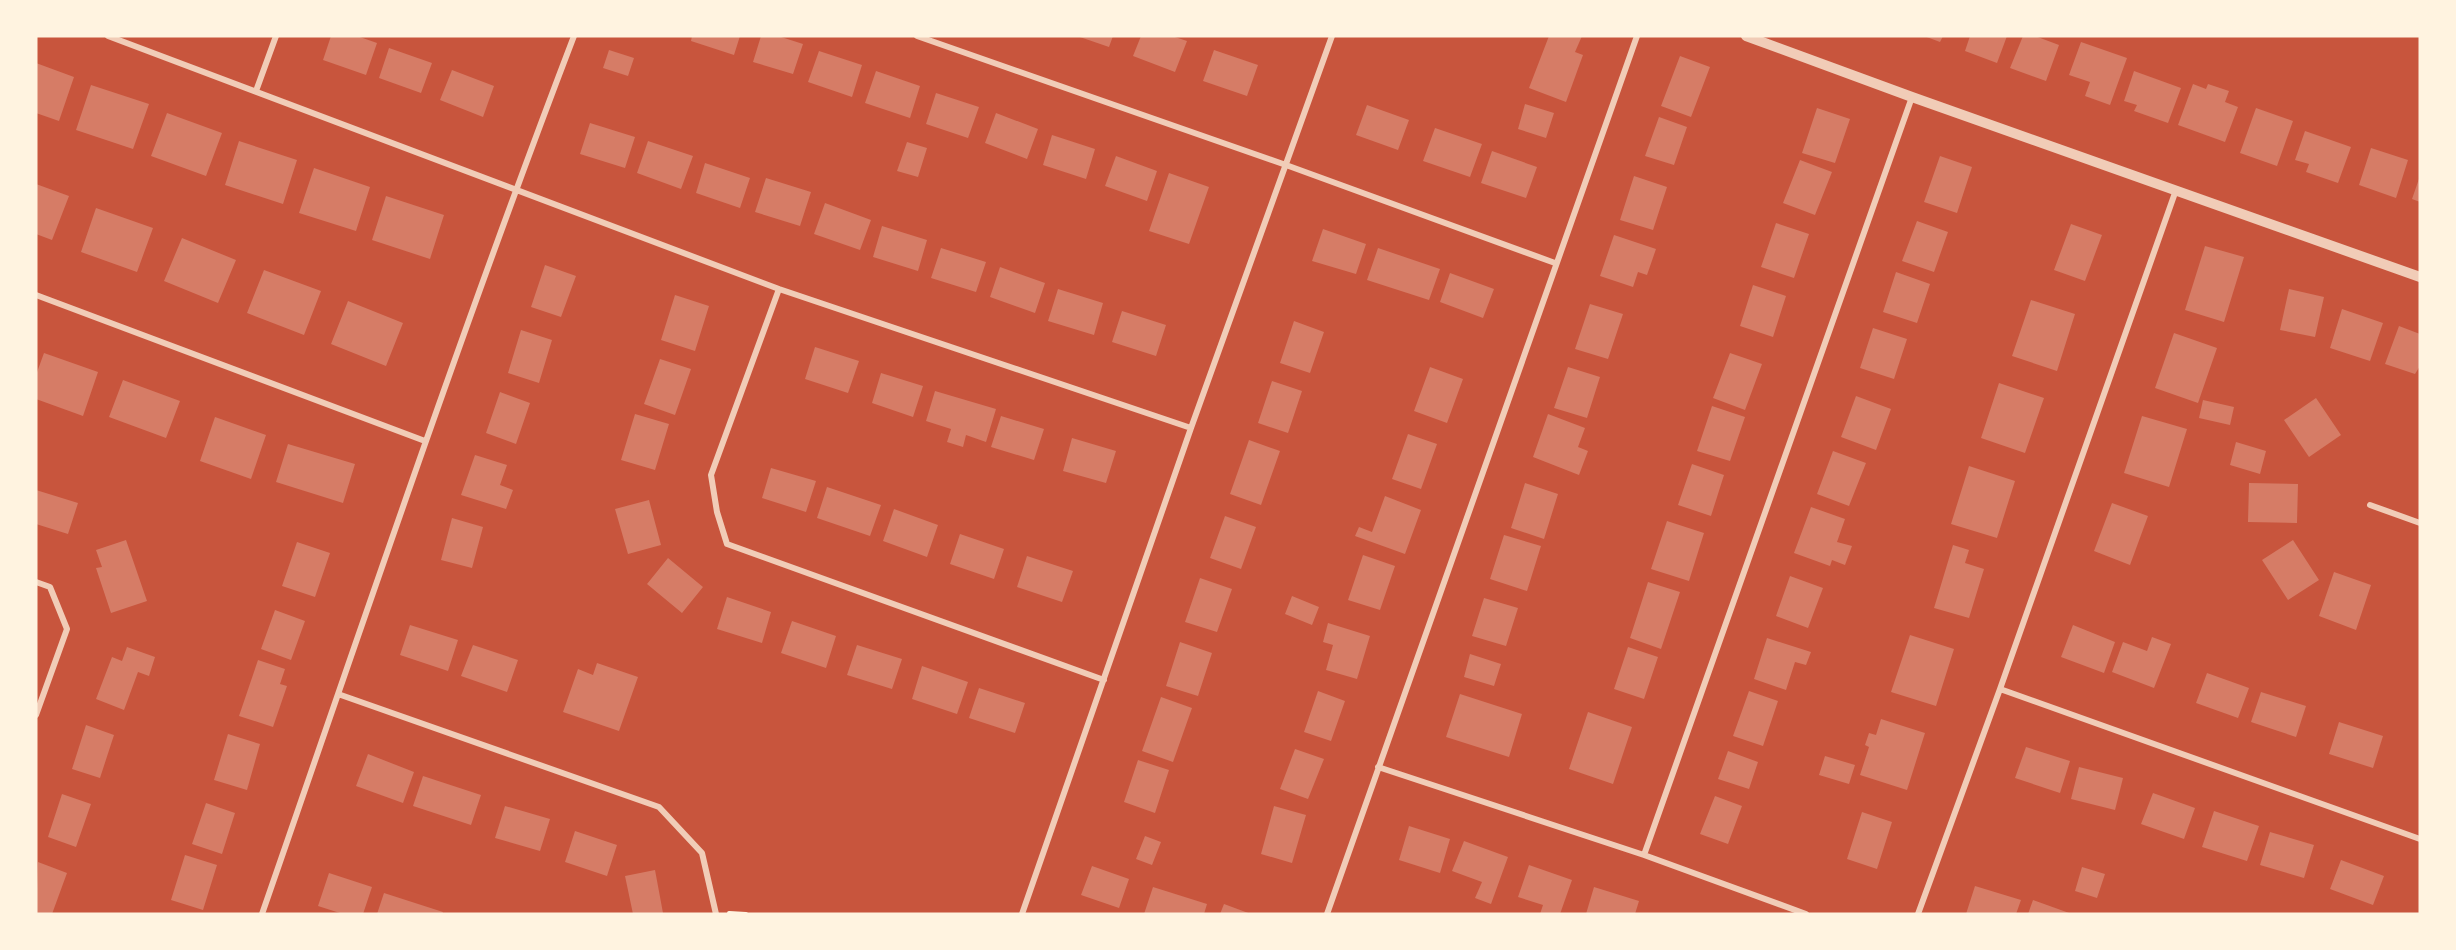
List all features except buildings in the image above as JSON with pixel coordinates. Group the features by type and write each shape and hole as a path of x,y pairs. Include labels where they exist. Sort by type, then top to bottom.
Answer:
{"street":[{"path":"108,36 779,289 1191,428"},
{"path":"256,91 276,36"},
{"path":"262,914 425,441 574,36"},
{"path":"917,36 1286,165 1555,263"},
{"path":"1023,914 1191,428 1332,36"},
{"path":"1327,914 1637,36"},
{"path":"1746,36 2420,277"},
{"path":"1644,855 1912,97"},
{"path":"1918,914 2176,190"},
{"path":"779,289 711,475 717,512 727,544 1104,680"},
{"path":"36,296 425,441"},
{"path":"2370,505 2420,523"},
{"path":"36,582 50,587 67,629 36,715"},
{"path":"2000,689 2420,839"},
{"path":"338,694 659,807 702,853 716,914"},
{"path":"1378,766 1644,855 1806,914"}]}
